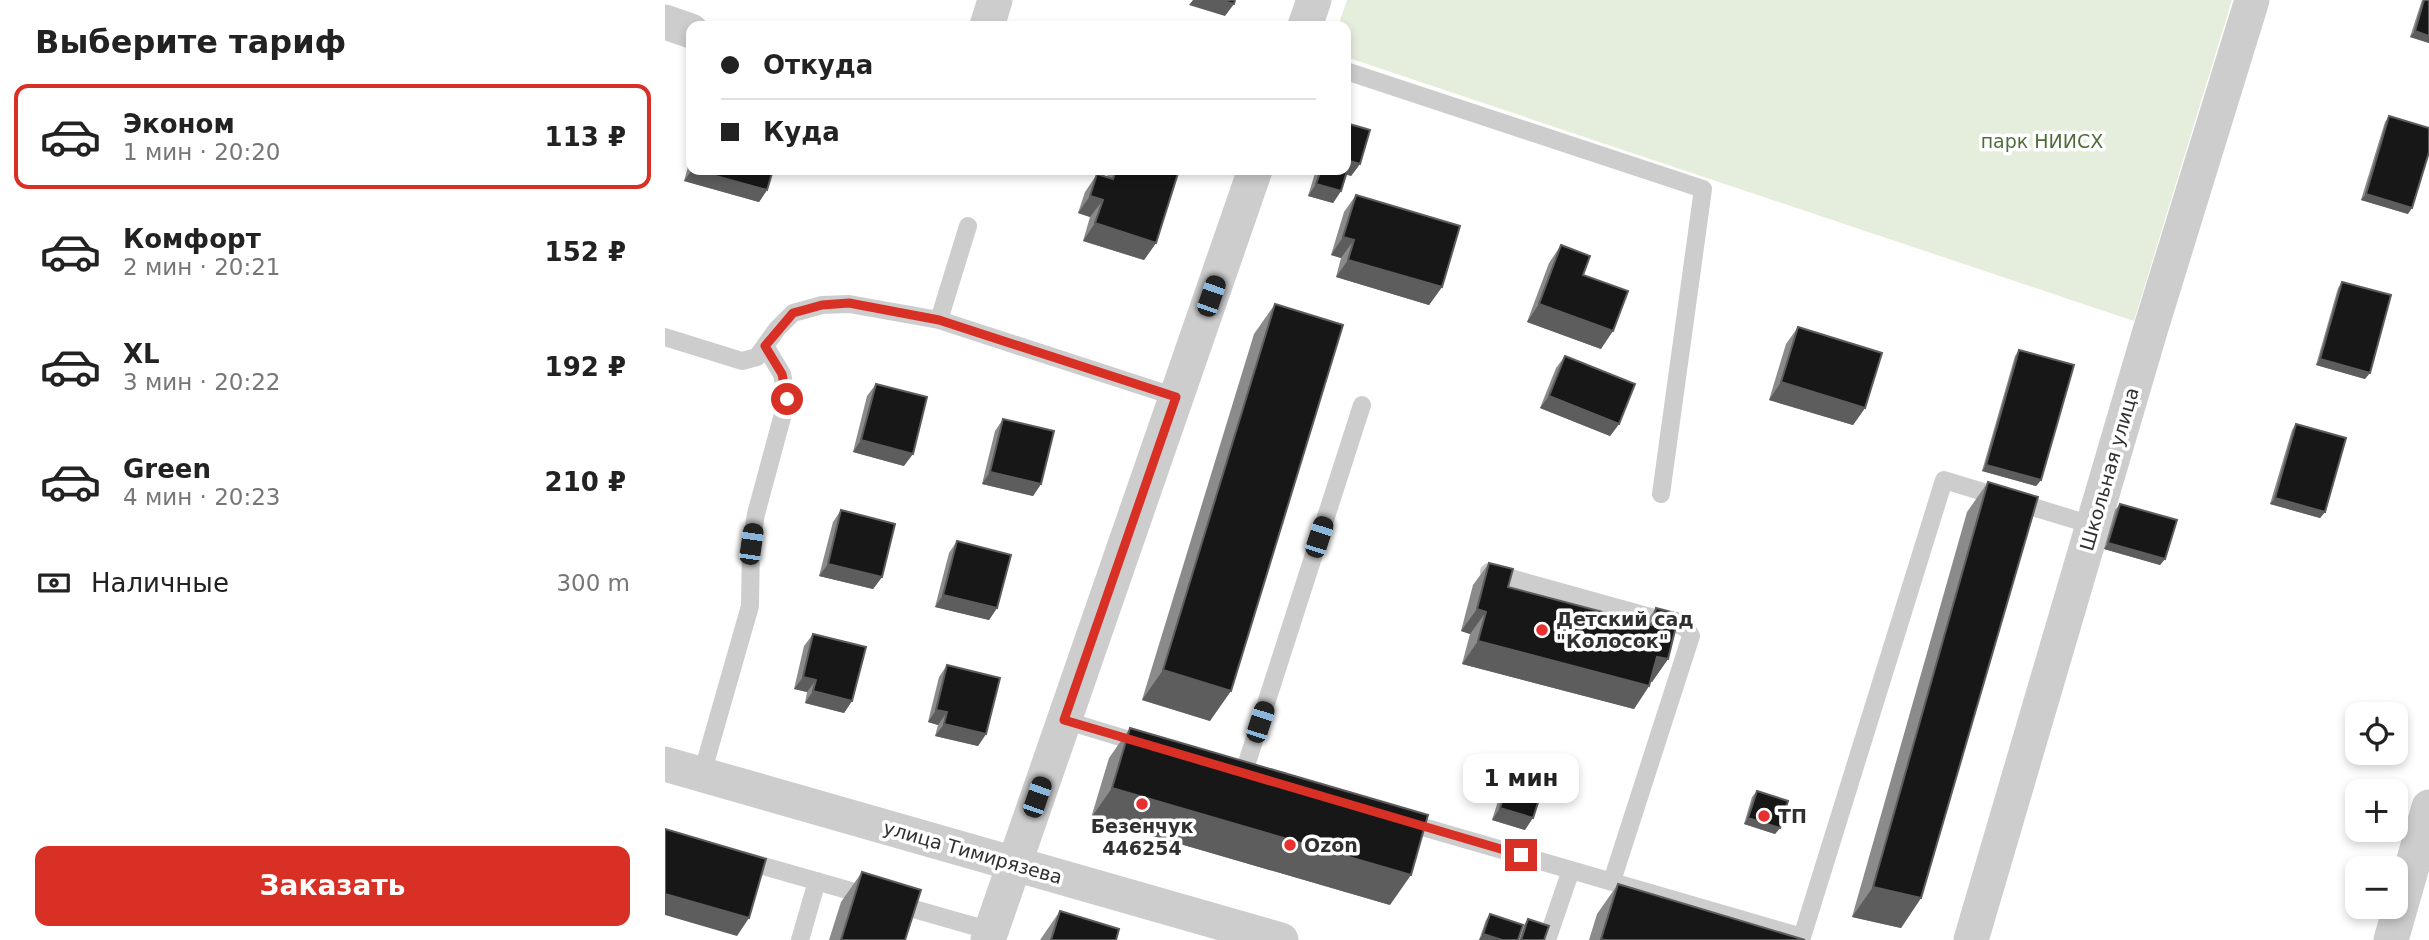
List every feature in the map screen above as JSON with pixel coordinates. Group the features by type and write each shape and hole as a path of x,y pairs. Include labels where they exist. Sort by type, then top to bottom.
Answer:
{"street":[{"path":"989,21 995,0"},
{"path":"1307,21 1314,0"},
{"name":"Школьная улица","path":"1971,940 2092,525 2252,0"},
{"path":"665,22 686,29"},
{"path":"989,935 1253,175"},
{"name":"улица Тимирязева","path":"665,764 1281,940"},
{"path":"2391,940 2429,807"}],"lane":[{"path":"1351,73 1703,189 1661,494"},
{"path":"939,320 968,226"},
{"path":"665,337 742,361 757,356 793,313 822,305 849,303 939,320 1176,397"},
{"path":"702,775 750,606 751,544 756,514 787,399 782,374 765,346"},
{"path":"1270,782 1237,773 1362,405"},
{"path":"1388,816 1802,937 1944,480 2092,525"},
{"path":"1487,571 1679,625 1687,629 1691,636 1612,881"},
{"path":"1064,720 1167,751"},
{"path":"728,856 989,935"},
{"path":"1547,940 1571,870"},
{"path":"800,940 817,881"}],"green space":[{"name":"парк НИИСХ","path":"1347,0 2232,0 2134,321 1351,59 1351,21 1340,21"}],"building":[{"path":"2424,0 2429,0 2429,36 2415,31"},
{"path":"2389,116 2429,128 2429,152 2412,208 2366,194"},
{"path":"1351,124 1370,130 1360,164 1351,161"},
{"path":"712,175 772,175 767,190"},
{"path":"1097,175 1113,179 1114,175 1177,175 1156,243 1095,223 1103,200 1090,196"},
{"path":"1319,175 1346,175 1341,191 1316,184"},
{"path":"1356,195 1460,226 1442,287 1348,260 1354,240 1343,237"},
{"path":"1561,245 1590,256 1583,275 1628,291 1613,331 1539,304"},
{"path":"2342,282 2391,295 2370,373 2320,359"},
{"path":"1275,304 1343,325 1231,691 1163,670"},
{"path":"1798,327 1882,353 1865,408 1781,382"},
{"path":"2019,350 2074,365 2041,480 1986,465"},
{"path":"1565,356 1635,384 1619,424 1549,396"},
{"path":"876,384 927,397 913,454 861,440"},
{"path":"1003,419 1054,431 1041,484 990,472"},
{"path":"2296,424 2346,438 2325,512 2275,498"},
{"path":"1988,482 2038,497 1921,898 1873,887"},
{"path":"2120,504 2177,520 2165,559 2108,543"},
{"path":"841,510 895,524 882,577 828,564"},
{"path":"957,541 1011,555 997,608 943,595"},
{"path":"1489,563 1513,569 1508,587 1652,625 1656,608 1679,614 1668,659 1657,657 1649,686 1478,641 1486,612 1477,609"},
{"path":"813,634 866,647 852,701 813,691 816,680 803,677"},
{"path":"947,665 1000,678 986,734 944,724 947,712 936,710"},
{"path":"1130,728 1428,815 1411,875 1112,788"},
{"path":"1514,767 1546,778 1533,818 1500,808"},
{"name":"ТП","path":"1757,791 1788,801 1780,828 1748,818"},
{"path":"665,829 766,859 749,918 665,894"},
{"path":"862,872 921,890 905,940 841,940"},
{"path":"1618,884 1805,940 1601,939"},
{"path":"1060,911 1119,929 1116,940 1051,940"},
{"path":"1490,914 1523,925 1518,940 1502,940 1483,934"},
{"path":"1528,919 1549,926 1544,940 1521,940"}],"place":[{"name":"Детский сад \"Колосок\"","path":"1542,630"},
{"name":"Безенчук 446254","path":"1142,804"},
{"name":"ТП","path":"1764,816"},
{"name":"Ozon","path":"1290,845"}],"route":[{"path":"787,399 782,374 765,346 793,313 822,305 849,303 939,320 1176,397 1064,720 1521,855"}]}
